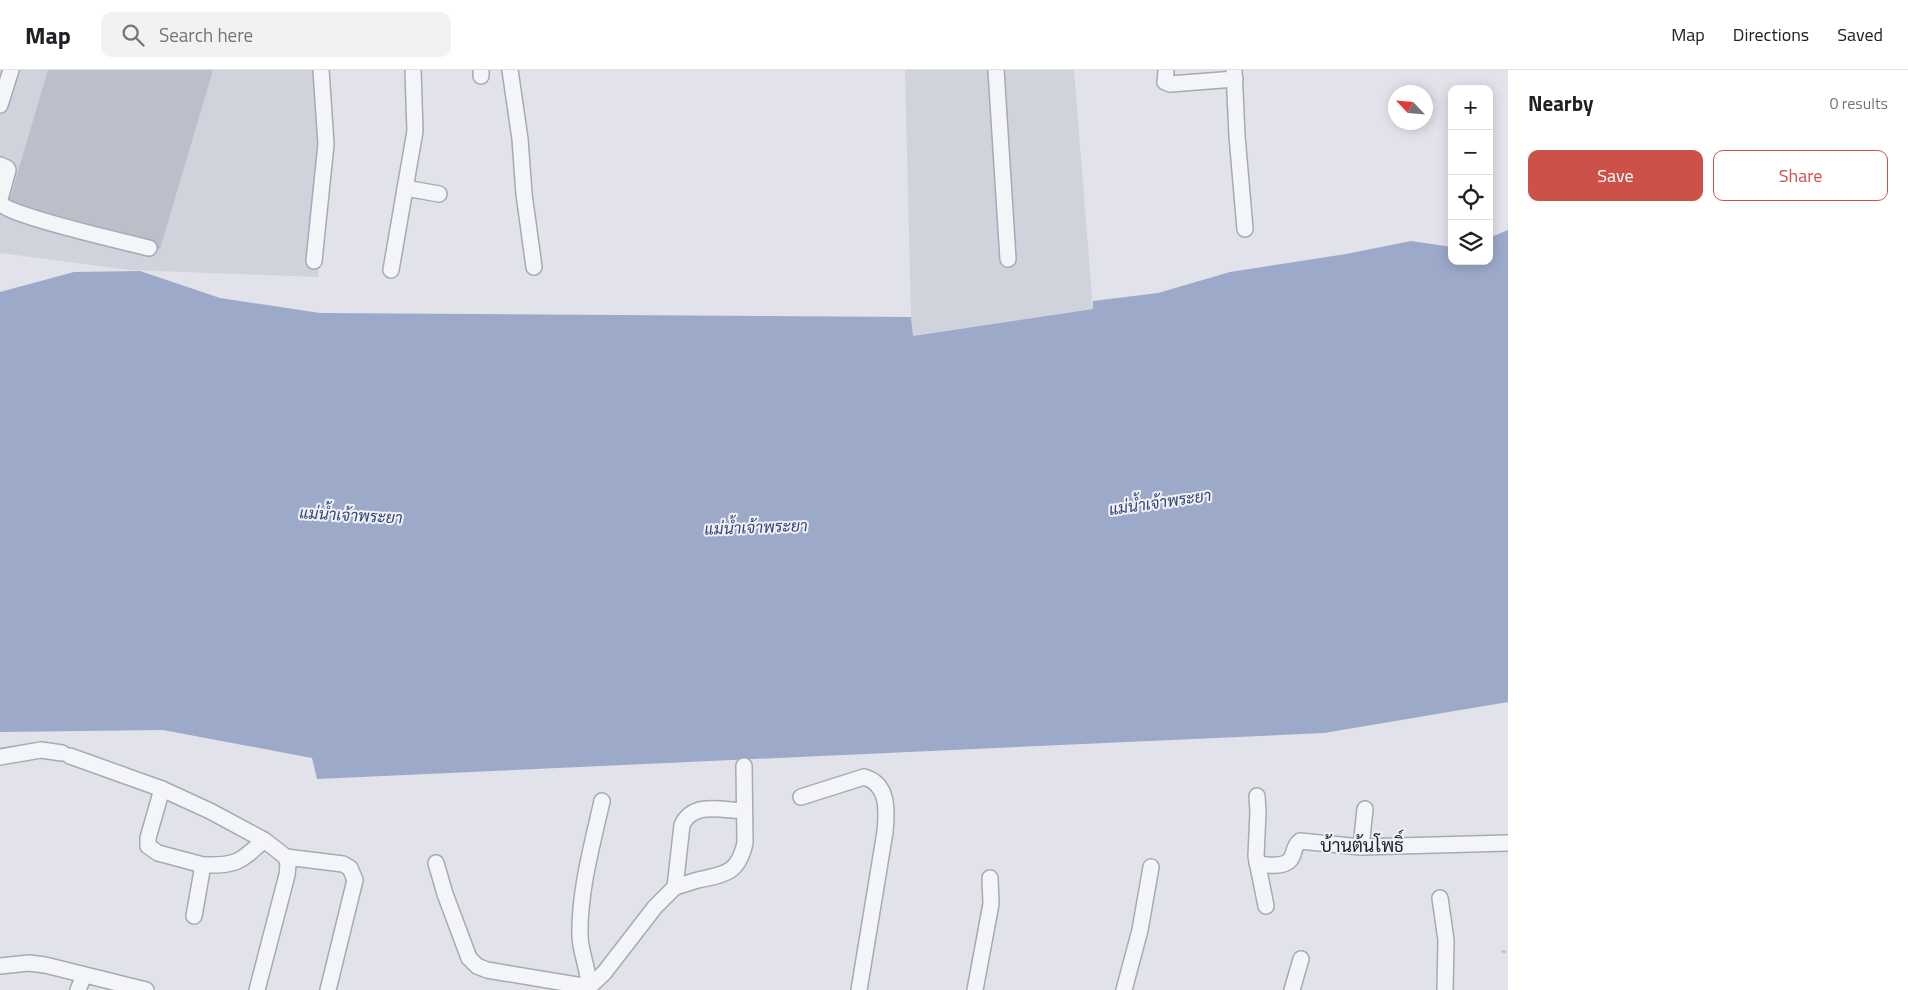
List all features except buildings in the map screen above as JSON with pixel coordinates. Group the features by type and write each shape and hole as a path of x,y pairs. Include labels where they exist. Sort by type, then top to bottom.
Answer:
{"street":[{"path":"1,101 11,70"},
{"path":"314,261 326,144 321,70"},
{"path":"391,270 415,131 413,70"},
{"path":"510,70 520,139 524,194 534,267"},
{"path":"996,70 1008,259"},
{"path":"1166,72 1165,82 1170,84 1234,74 1245,229"},
{"path":"0,165 8,170 0,199"},
{"path":"405,188 439,194"},
{"path":"0,203 5,208 28,215 149,248"},
{"path":"0,757 41,750 66,755 162,789 210,811 264,840 286,857 343,864 350,868 354,873 355,880 328,990"},
{"path":"589,989 604,973 655,907 671,891 698,880 714,878 727,873 736,866 742,855 745,843 744,766"},
{"path":"801,797 864,777 872,779 885,797 887,813 859,990"},
{"path":"162,789 148,838 148,846 158,853 204,865 232,864 247,856 264,840"},
{"path":"1257,796 1256,856 1266,906"},
{"path":"589,989 580,940 581,904 587,865 602,801"},
{"path":"671,891 682,824 685,817 692,811 701,808 744,811"},
{"path":"1362,847 1366,809"},
{"path":"1257,863 1278,864 1287,862 1292,857 1296,844 1300,841 1362,847 1508,843"},
{"path":"257,990 287,875 288,865 286,857"},
{"path":"436,863 463,944 469,958 477,966 487,970 589,989"},
{"path":"194,916 204,865"},
{"path":"1124,990 1140,930 1151,867"},
{"path":"975,990 991,904 990,878"},
{"path":"1440,898 1446,940 1445,990"},
{"path":"1292,990 1301,959"},
{"path":"0,966 37,964 146,990"},
{"path":"78,990 84,975"}],"path":[{"path":"1502,951 1508,953"}],"shaded area":[{"path":"0,70 324,70 330,119 318,277 130,270 0,253"},
{"path":"905,70 1074,70 1093,309 913,336"}],"water":[{"name":"แม่น้ำเจ้าพระยา","path":"1508,230 1508,702 1324,733 317,779 312,758 163,730 0,732 0,292 74,272 140,271 220,298 320,313 911,317 913,336 1093,309 1093,301 1158,293 1230,272 1346,254 1411,241 1448,246 1448,265 1493,265 1493,236"}],"district":[{"name":"บ้านต้นโพธิ์","path":"1362,845"}]}
